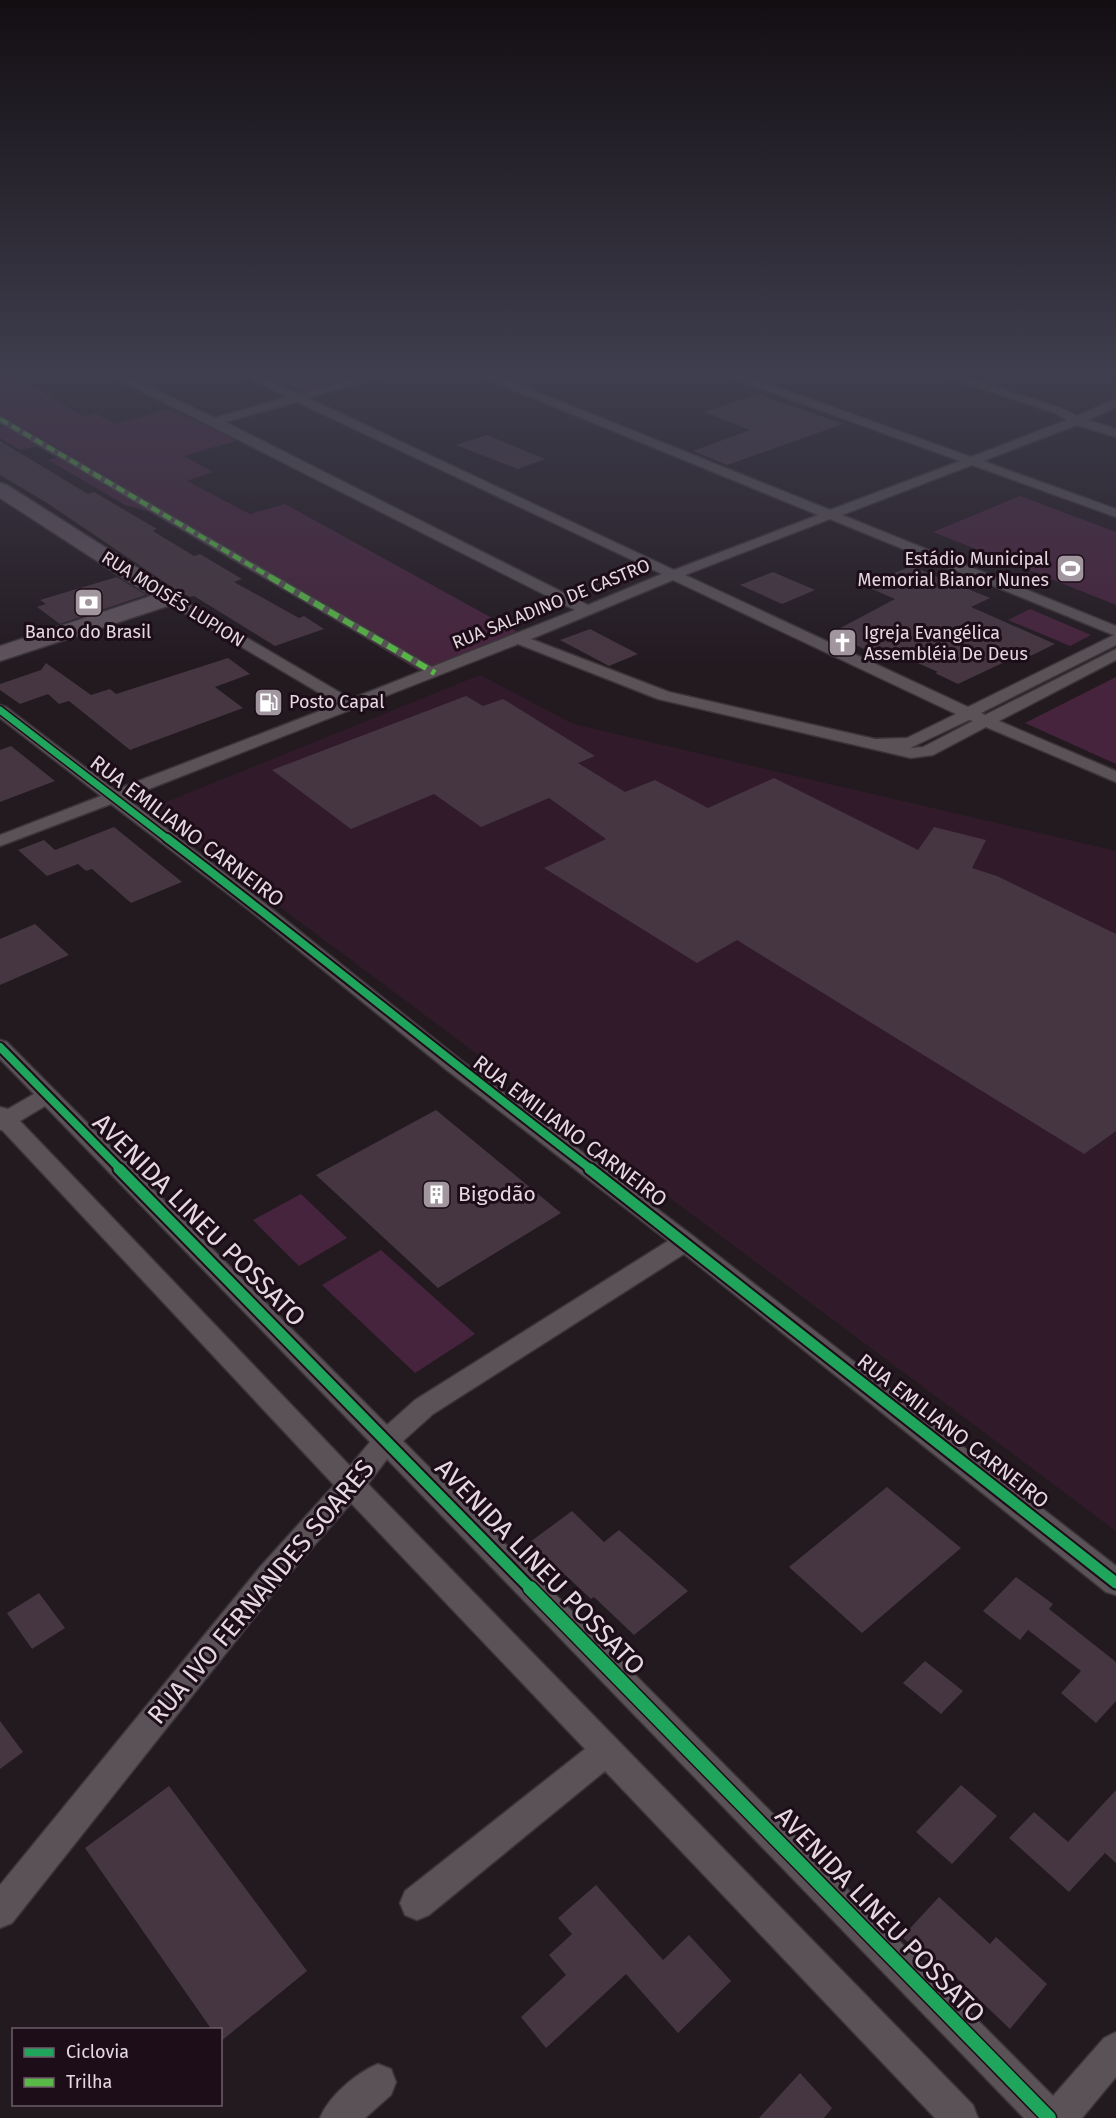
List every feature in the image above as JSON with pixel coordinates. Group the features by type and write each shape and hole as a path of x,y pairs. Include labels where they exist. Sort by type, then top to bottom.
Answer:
{"main road":[{"name":"RUA MOISÉS LUPION","path":"0,489 169,598"},
{"path":"0,654 169,598"}],"street":[{"path":"87,470 435,673"},
{"path":"308,470 589,611"},
{"path":"454,470 967,713 1116,777"},
{"path":"718,470 1116,631"},
{"name":"RUA SALADINO DE CASTRO","path":"0,841 349,704 435,673 675,574 943,470"},
{"path":"995,470 1116,513"},
{"name":"RUA MOISÉS LUPION","path":"169,598 349,704"},
{"path":"519,639 664,696 911,753 927,752 1116,654"},
{"path":"875,744 910,743 1116,639"},
{"name":"RUA EMILIANO CARNEIRO","path":"0,711 256,906 454,1066 685,1242 1116,1583"},
{"name":"AVENIDA LINEU POSSATO","path":"0,1047 1048,2118"},
{"path":"46,1096 2,1119 960,2118"},
{"name":"RUA IVO FERNANDES SOARES","path":"0,1911 270,1576 351,1485 387,1440 424,1407 685,1242"},
{"path":"417,1903 606,1751"},
{"path":"1058,2118 1116,2050"},
{"path":"338,2118 378,2082"}],"shaded area":[{"path":"65,470 209,470 213,472 187,481 250,514 285,504 521,634 421,672 161,515 125,505"},
{"name":"Estádio Municipal Memorial Bianor Nunes","path":"1020,496 1116,532 1116,605 933,532"},
{"path":"1030,609 1091,635 1070,646 1008,620"},
{"path":"480,675 573,724 1116,851 1116,1531 149,809"},
{"path":"1116,677 1116,764 1025,723"},
{"path":"301,1194 347,1238 299,1266 253,1220"},
{"path":"381,1250 475,1334 415,1373 322,1285"}],"building":[{"path":"0,470 48,470 88,494 94,492 157,529 153,531 194,556 200,554 242,579 234,582 299,618 304,616 324,629 275,646 194,596 190,597 176,590 47,503 0,475"},
{"path":"911,566 990,598 971,607 1055,644 1022,660 1015,657 958,684 935,673 938,672 879,646 868,651 831,633 895,599 865,586"},
{"path":"773,572 815,590 782,604 740,585"},
{"name":"Banco do Brasil","path":"117,577 146,595 60,624 37,607 46,604 40,600"},
{"path":"590,629 638,654 609,666 560,640"},
{"path":"228,658 250,674 215,687 243,708 130,750 69,701 59,704 48,694 20,704 0,690 0,684 41,670 46,663 91,695 110,689 116,694"},
{"path":"466,696 483,706 503,699 595,756 578,763 625,792 655,780 708,808 774,778 918,850 934,827 986,840 972,868 997,876 1116,934 1116,1131 1084,1154 737,940 697,963 544,868 606,839 549,798 481,827 434,794 351,829 272,770"},
{"path":"11,746 55,781 0,802 0,750"},
{"path":"114,827 182,882 131,903 92,869 86,871 78,864 47,876 18,850 44,840 55,850"},
{"path":"35,924 69,955 0,985 0,939"},
{"name":"Bigodão","path":"436,1110 561,1213 438,1288 316,1175"},
{"path":"887,1487 961,1548 862,1633 789,1567"},
{"path":"572,1511 604,1542 619,1530 688,1591 634,1635 594,1597 591,1599 530,1542"},
{"path":"1016,1577 1053,1604 1049,1609 1116,1662 1116,1701 1096,1723 1061,1693 1081,1671 1028,1630 1020,1640 983,1611"},
{"path":"39,1593 65,1628 32,1649 7,1613"},
{"path":"925,1661 963,1691 941,1714 903,1683"},
{"path":"0,1721 23,1752 0,1769"},
{"path":"961,1785 997,1816 952,1864 916,1832"},
{"path":"169,1786 307,1971 222,2040 222,2028 211,2028 85,1848"},
{"path":"1116,1790 1116,1863 1105,1853 1069,1892 1009,1838 1034,1812 1068,1842"},
{"path":"596,1885 663,1960 689,1935 731,1981 678,2033 626,1974 546,2048 521,2017 566,1975 549,1955 572,1934 558,1918"},
{"path":"939,1897 990,1944 996,1937 1047,1984 1010,2029 948,1970 943,1975 902,1937"},
{"path":"800,2073 832,2108 824,2118 759,2118"}],"marked path":[{"path":"87,470 435,673"}],"cycle path":[{"path":"0,710 256,906 455,1066 685,1242 1116,1583"},
{"path":"0,1047 1049,2118"}],"place":[{"name":"Estádio Municipal Memorial Bianor Nunes","path":"1070,569"},
{"name":"Banco do Brasil","path":"88,603"},
{"name":"Igreja Evangélica Assembléia De Deus","path":"843,643"},
{"name":"Posto Capal","path":"268,702"},
{"name":"Bigodão","path":"437,1194"}]}
